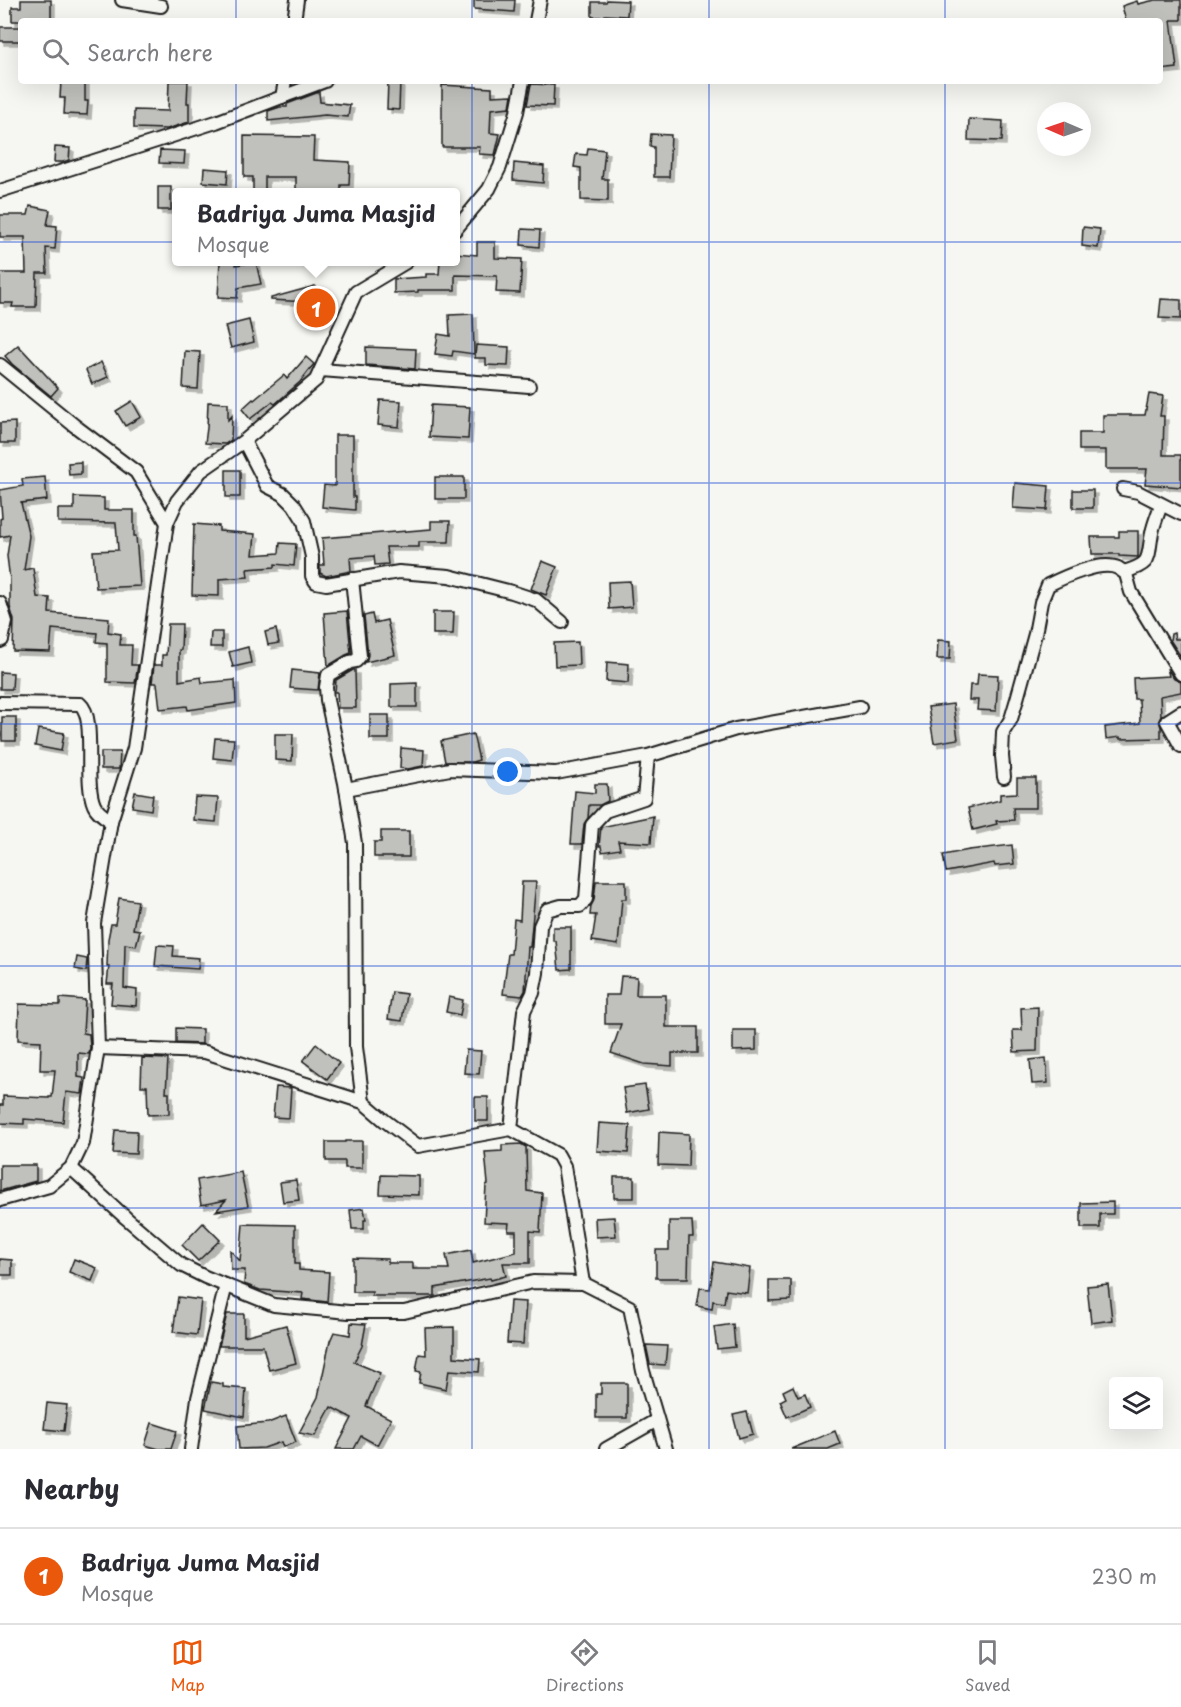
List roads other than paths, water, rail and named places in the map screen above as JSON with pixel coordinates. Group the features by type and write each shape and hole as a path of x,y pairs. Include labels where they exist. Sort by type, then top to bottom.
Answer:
{"street":[{"path":"122,0 161,6"},
{"path":"294,18 297,0"},
{"path":"537,18 540,0"},
{"path":"282,97 284,84"},
{"path":"0,191 216,122 317,84"},
{"path":"460,225 489,189 500,166 517,112 522,84"},
{"path":"0,1200 49,1186 71,1168 83,1143 98,1048 94,922 111,821 134,748 167,524 177,501 201,471 244,441 316,380 356,292 398,266"},
{"path":"0,365 136,472 167,524"},
{"path":"321,370 529,386"},
{"path":"244,441 267,486 283,494 294,505 304,521 312,557 312,576 316,582 326,584 399,572 449,576 536,600 562,622"},
{"path":"1123,489 1138,492 1181,514"},
{"path":"1124,572 1144,564 1149,557 1152,532 1161,505"},
{"path":"1004,777 1003,732 1011,718 1017,699 1035,634 1041,602 1048,585 1069,575 1094,568 1116,567 1124,572 1131,592 1181,674"},
{"path":"352,579 360,656 356,661 328,675 326,687 355,843 356,1047 363,1102"},
{"path":"0,603 6,622 0,641"},
{"path":"0,703 80,704 85,708 89,717 88,765 91,796 95,808 111,821"},
{"path":"346,789 450,769 556,772 648,756 736,729 860,707"},
{"path":"1181,712 1167,721 1181,746"},
{"path":"511,1129 524,1011 533,993 537,973 540,926 547,910 561,906 580,906 586,898 592,825 604,811 644,798 648,756"},
{"path":"98,1048 205,1052 363,1102 418,1146 511,1129 558,1155 564,1166 583,1283"},
{"path":"71,1168 181,1265 274,1305 349,1312 404,1312 534,1282 583,1283 630,1307 643,1371 666,1449"},
{"path":"191,1449 198,1398 226,1285"},
{"path":"606,1449 657,1420"}],"place":[{"name":"Badriya Juma Masjid","path":"316,308"}]}
